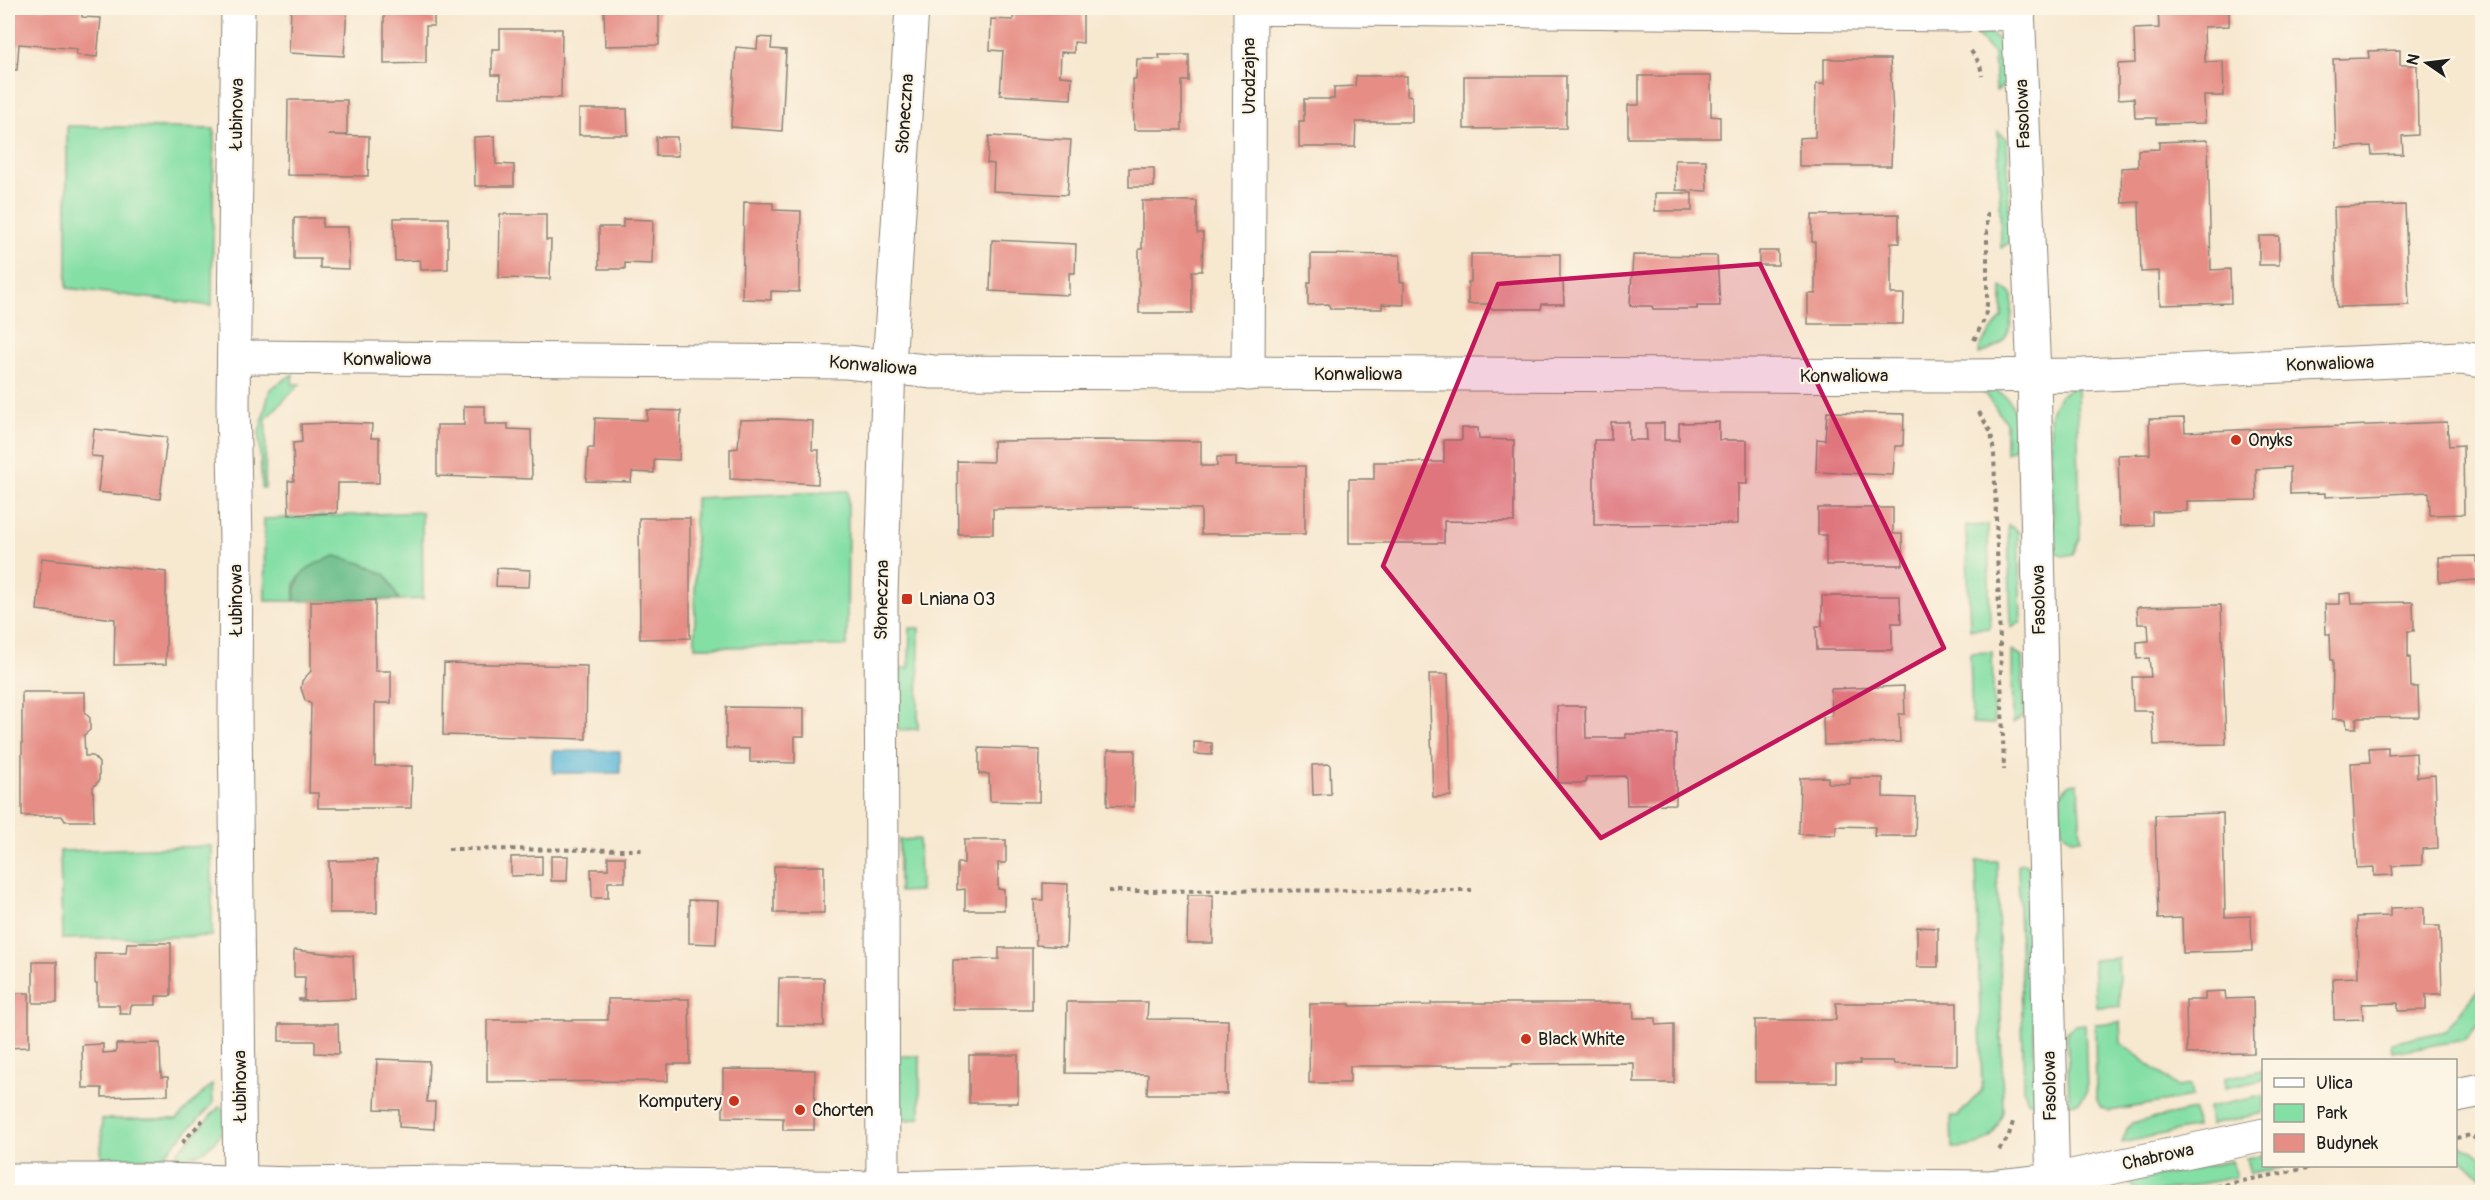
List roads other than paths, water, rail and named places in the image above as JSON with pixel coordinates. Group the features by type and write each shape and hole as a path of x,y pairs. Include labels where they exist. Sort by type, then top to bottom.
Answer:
{"street":[{"name":"Łubinowa","path":"238,8 234,357 240,1187"},
{"name":"Słoneczna","path":"883,1190 880,680 889,366 912,8"},
{"name":"Urodzajna","path":"1248,374 1250,8 1958,15 2018,10"},
{"name":"Fasolowa","path":"2018,10 2034,375 2053,1186"},
{"name":"Konwaliowa","path":"234,357 847,362 933,372 1966,376 2461,358 2482,361"},
{"path":"2457,1095 2482,1090"},
{"name":"Chabrowa","path":"8,1180 162,1180 240,1187 454,1182 883,1190 1264,1180 2053,1186 2262,1135"}],"water":[{"path":"553,751 620,751 620,773 553,773"}],"place":[{"name":"Onyks","path":"2236,440"},
{"name":"Lniana 03","path":"907,599"},
{"name":"Black White","path":"1526,1039"},
{"name":"Komputery","path":"734,1101"},
{"name":"Chorten","path":"800,1110"}]}
